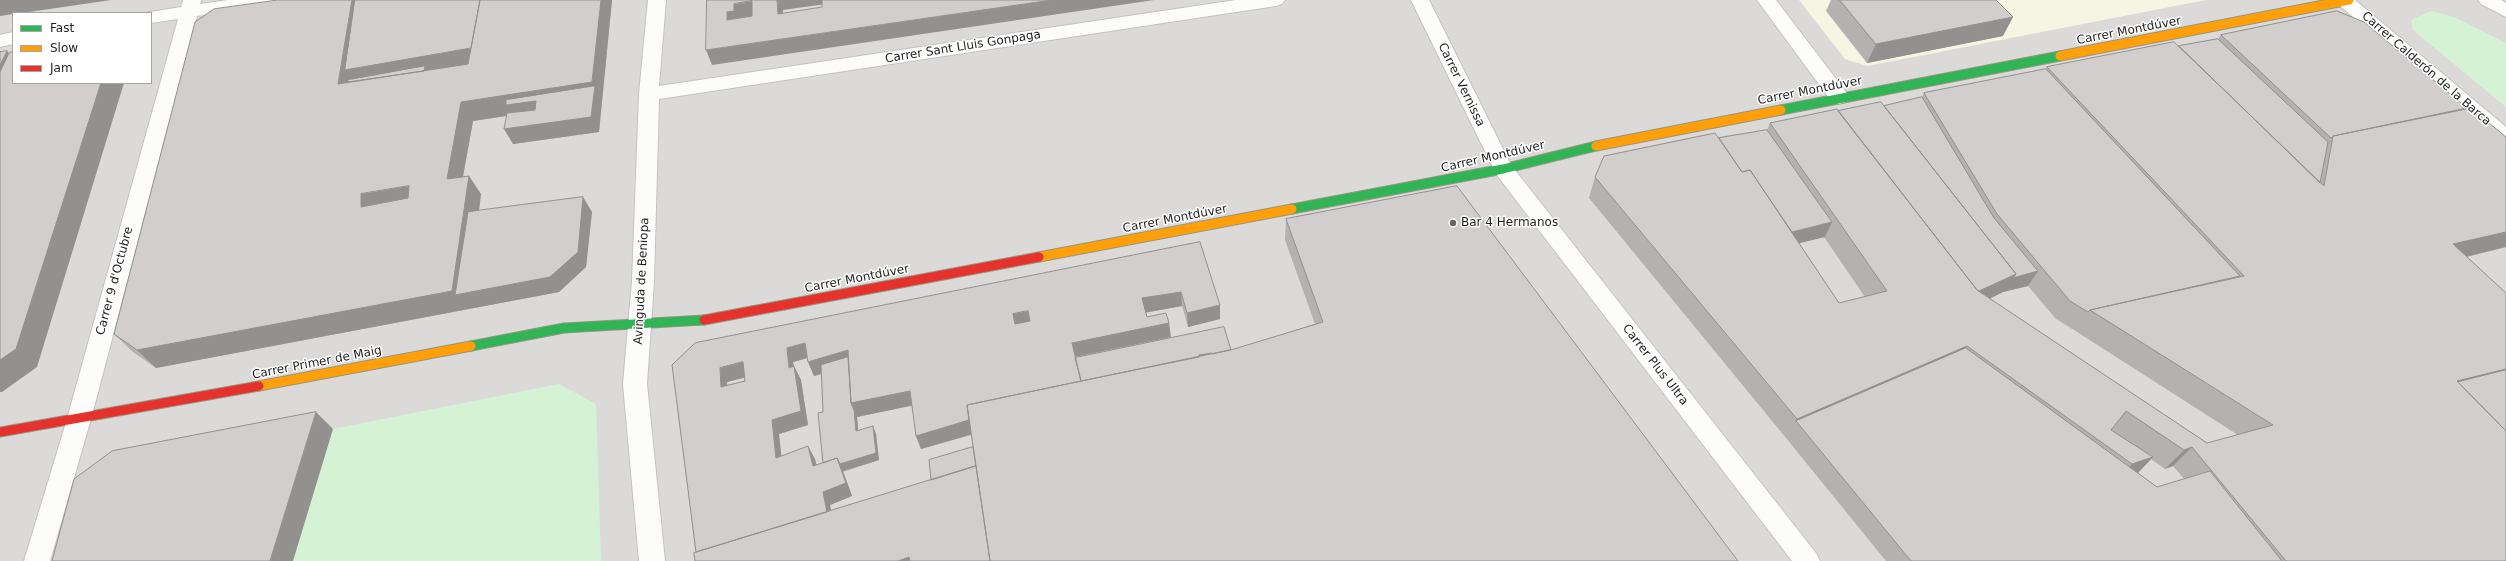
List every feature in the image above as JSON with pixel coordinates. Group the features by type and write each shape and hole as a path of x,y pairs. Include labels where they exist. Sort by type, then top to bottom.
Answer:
{"street":[{"path":"152,17 191,6 270,0"},
{"name":"Avinguda de Beniopa","path":"652,561 635,384 640,326 649,94 657,0"},
{"name":"Carrer Sant Lluis Gonpaga","path":"649,94 1276,0"},
{"name":"Carrer Vernissa","path":"1420,0 1503,169"},
{"path":"1766,0 1839,97"},
{"name":"Carrer Montdúver","path":"640,326 700,320 1503,169 1572,151 1839,97 2347,0"},
{"name":"Carrer Calderón de la Barca","path":"2347,0 2506,138"},
{"path":"2487,0 2506,11"},
{"name":"Carrer 9 d'Octubre","path":"37,561 79,419 191,6"},
{"path":"0,40 12,38"},
{"name":"Carrer Plus Ultra","path":"1503,169 1807,561"},
{"name":"Carrer Primer de Maig","path":"0,432 79,419 564,328 640,326"}],"shaded area":[{"path":"0,0 2506,0 2506,561 0,561"},
{"path":"1799,0 2206,0 1867,66 1845,59"}],"green space":[{"path":"2431,11 2454,17 2506,43 2506,107 2413,30 2411,20"},
{"path":"559,384 596,404 601,561 293,561 333,429"}],"building":[{"path":"278,0 352,0 338,84 468,64 480,0 601,0 592,82 461,102 447,179 469,176 452,291 137,350 114,334 195,22 214,9","holes":["409,186 408,198 361,207 361,194"]},
{"path":"355,0 480,0 471,48 345,70"},
{"path":"707,0 777,0 778,14 822,7 822,0 1052,0 706,50","holes":["752,1 752,16 727,20 727,12 734,11 734,4"]},
{"path":"1840,0 1996,0 2013,17 1876,44"},
{"path":"2337,11 2364,22 2467,108 2333,136 2331,138 2221,35"},
{"path":"2218,39 2328,142 2320,183 2179,46"},
{"path":"2174,42 2324,186 2333,136 2471,108 2506,137 2506,232 2453,244 2506,293 2506,369 2457,381 2506,431 2506,561 2286,561 2192,447 2184,450 2126,411 2111,430 2153,457 2132,464 1967,346 1797,419 1595,177 1604,156 1715,133 1742,172 1750,170 1839,303 1887,291 1770,123 1837,109 1977,290 2207,443 2273,425 2090,310 2244,276 2047,67"},
{"path":"7,51 0,65 0,52"},
{"path":"12,52 12,84 101,84 16,349 0,360 0,72 9,53"},
{"path":"425,66 424,71 348,82 348,80"},
{"path":"2046,69 2240,276 2090,310 2088,312 2070,301 1997,214 1924,93"},
{"path":"595,86 591,117 504,129 507,113 535,110 536,101 506,105 506,100"},
{"path":"1922,97 1994,218 2038,271 2013,278 2016,274 1884,106"},
{"path":"1881,102 2016,274 1979,291 1977,290 1838,111"},
{"path":"1767,130 1832,222 1792,232 1750,170 1742,172 1719,138"},
{"path":"1457,186 1738,561 990,561 967,405 1234,349 1323,322 1286,219"},
{"path":"583,197 578,252 550,277 455,295 468,212"},
{"path":"1200,242 1220,305 1187,313 1181,292 1142,298 1147,317 1166,313 1169,323 1072,343 1081,381 967,405 969,420 916,436 910,391 851,403 848,350 808,362 805,343 787,348 789,368 794,366 801,411 772,420 776,458 808,446 813,466 837,458 846,483 823,492 827,512 696,552 672,365 695,343","holes":["1028,311 1030,321 1015,324 1013,314","743,362 745,381 721,387 720,368"]},
{"path":"1224,327 1231,350 1199,355 1199,357 1081,381 1075,358"},
{"path":"1966,348 2157,487 2210,471 2282,561 1911,561 1796,421"},
{"path":"848,357 851,403 854,410 856,431 873,426 876,453 840,464 837,458 823,463 818,413 823,412 821,365"},
{"path":"2506,370 2506,431 2458,382"},
{"path":"316,412 270,561 52,561 74,479 112,451"},
{"path":"973,447 976,466 931,480 929,460"},
{"path":"976,466 990,561 910,561 909,557 898,561 695,561 694,553"}],"traffic: fast":[{"path":"1781,110 2060,56"},
{"path":"1292,209 1503,169 1596,146"},
{"path":"471,346 564,328 704,320"}],"traffic: slow":[{"path":"2060,56 2349,0"},
{"path":"1596,146 1781,110"},
{"path":"1039,257 1292,209"},
{"path":"259,386 471,346"}],"traffic: jam":[{"path":"704,320 1039,257"},
{"path":"0,432 259,386"}],"place":[{"name":"Bar 4 Hermanos","path":"1453,223"}]}
